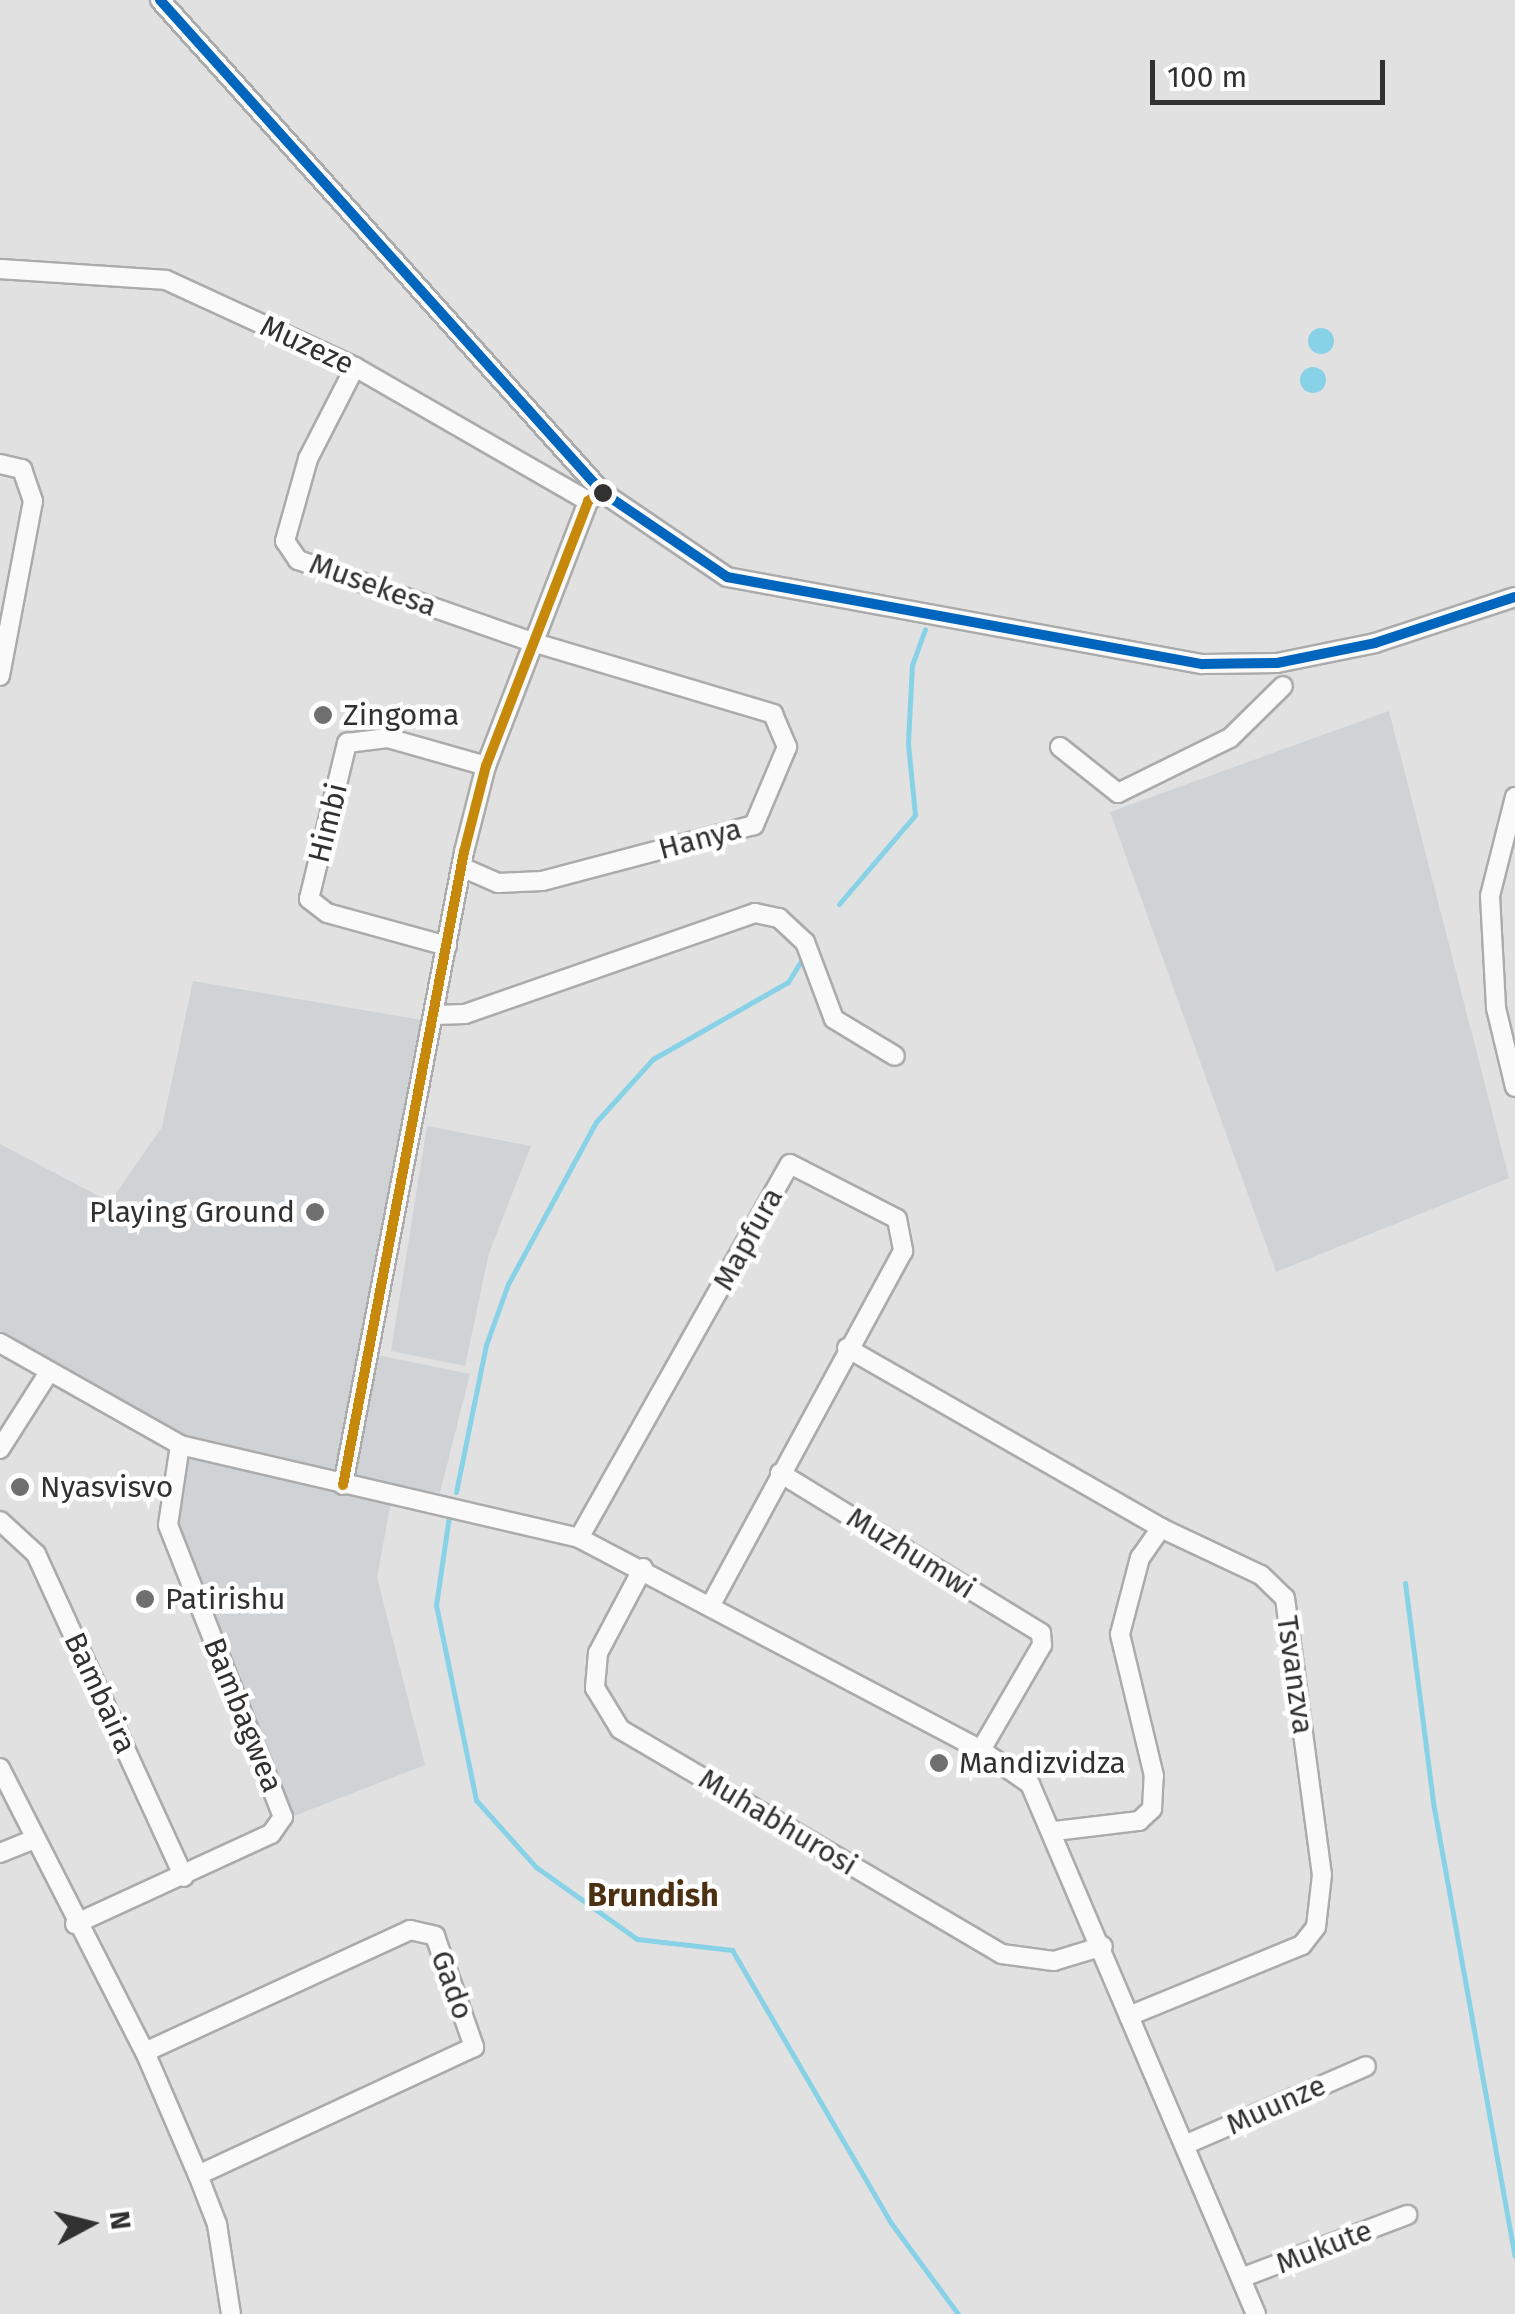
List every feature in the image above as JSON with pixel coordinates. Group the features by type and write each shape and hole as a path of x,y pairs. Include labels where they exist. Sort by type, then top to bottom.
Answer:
{"street":[{"path":"160,0 595,496 727,577 1202,664 1278,663 1375,643 1515,596"},
{"name":"Muzeze","path":"0,270 166,280 355,367 595,496"},
{"name":"Musekesa","path":"355,367 308,459 285,542 298,560 532,642"},
{"path":"0,464 22,469 33,501 0,676"},
{"path":"343,1485 462,867 486,766 532,642 595,496"},
{"name":"Hanya","path":"462,867 498,883 542,881 754,825 787,747 773,714 532,642"},
{"path":"1060,747 1118,793 1230,738 1283,686"},
{"name":"Himbi","path":"447,946 327,913 310,900 347,744 388,738 486,766"},
{"path":"1515,797 1508,849 1490,896 1496,1008 1515,1087"},
{"path":"435,1015 465,1014 755,913 780,918 805,942 834,1019 895,1056"},
{"path":"1496,1008 1515,1004"},
{"name":"Mapfura","path":"579,1538 790,1164 897,1219 903,1250 710,1606"},
{"path":"0,1343 180,1445 579,1538 643,1568 980,1750 1030,1784 1055,1831 1128,2016 1187,2144 1256,2314"},
{"name":"Tsvanzva","path":"847,1348 1162,1528 1261,1575 1285,1598 1322,1874 1316,1927 1302,1945 1128,2016"},
{"path":"0,1449 49,1372"},
{"name":"Bambagwea","path":"75,1924 184,1878 271,1834 284,1818 168,1525 180,1445"},
{"name":"Muzhumwi","path":"780,1473 1041,1633 1042,1645 980,1750"},
{"name":"Bambaira","path":"0,1521 36,1554 184,1878"},
{"path":"1055,1831 1138,1822 1152,1809 1154,1776 1120,1634 1140,1558 1162,1528"},
{"name":"Muhabhurosi","path":"643,1568 598,1653 595,1688 620,1728 1002,1954 1054,1961 1103,1946"},
{"path":"0,1768 75,1924 145,2052 198,2175 217,2224 231,2314"},
{"path":"0,1853 34,1840"},
{"name":"Gado","path":"145,2052 410,1930 434,1936 474,2047 198,2175"},
{"name":"Muunze","path":"1187,2144 1366,2066"},
{"name":"Mukute","path":"1241,2278 1408,2215"}],"shaded area":[{"path":"1389,711 1509,1178 1276,1272 1110,812"},
{"path":"193,981 439,1023 377,1355 470,1374 440,1493 394,1485 377,1578 425,1765 294,1816 177,1538 184,1460 0,1349 0,1144 110,1202 162,1127"},
{"path":"427,1126 531,1146 489,1253 465,1366 391,1351"}],"water":[{"path":"1321,328 1330,332 1334,341 1330,350 1321,354 1312,350 1308,341 1312,332"},
{"path":"1313,367 1322,371 1326,380 1322,389 1313,393 1304,389 1300,380 1304,371"}],"waterway":[{"path":"839,904 915,815 908,743 912,665 925,629"},
{"path":"456,1492 486,1345 508,1284 596,1122 653,1059 788,982 801,961"},
{"path":"449,1516 436,1605 476,1800 536,1867 637,1939 732,1950 891,2223 958,2314"},
{"path":"1405,1583 1434,1808 1515,2256"}],"transit line":[{"path":"160,0 602,492 727,577 1202,664 1277,663 1375,643 1515,597"},
{"path":"343,1485 464,852 486,766 588,501 602,492"}],"place":[{"name":"Zingoma","path":"323,715"},
{"name":"Playing Ground","path":"315,1212"},
{"name":"Nyasvisvo","path":"20,1487"},
{"name":"Patirishu","path":"145,1599"},
{"name":"Mandizvidza","path":"939,1763"}],"district":[{"name":"Brundish","path":"653,1895"}]}
